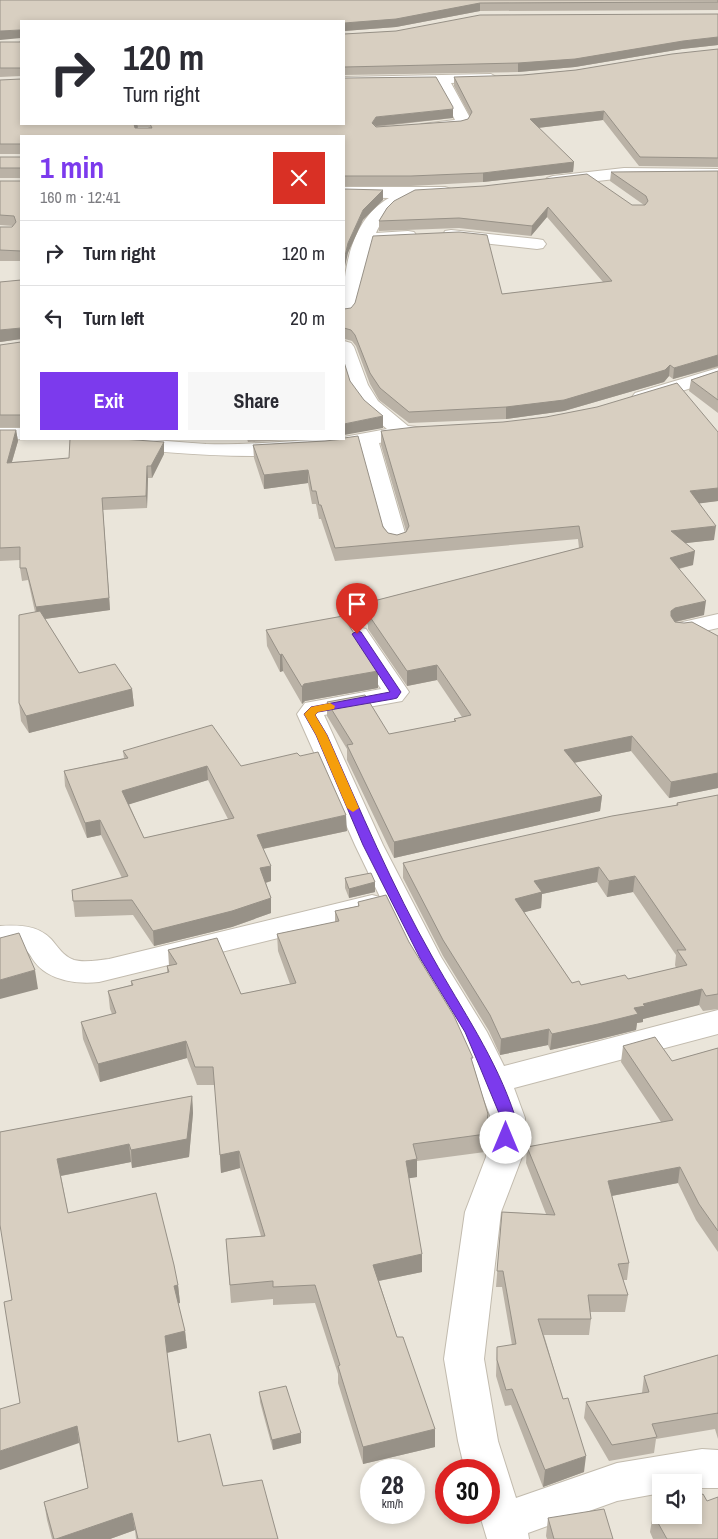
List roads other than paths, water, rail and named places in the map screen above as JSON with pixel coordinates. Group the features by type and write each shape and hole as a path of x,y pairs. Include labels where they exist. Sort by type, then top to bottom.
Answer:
{"street":[{"path":"345,81 502,78"},
{"path":"411,128 461,124 463,121 442,80"},
{"path":"539,183 624,173 718,174"},
{"path":"589,176 613,193"},
{"path":"345,192 411,193 465,190"},
{"path":"345,309 365,239 371,225 385,206 411,193"},
{"path":"365,239 458,235 537,244"},
{"path":"345,350 358,385 370,405 403,432"},
{"path":"620,404 718,374"},
{"path":"93,440 207,450 306,447 368,440 403,432 433,432"},
{"path":"0,434 20,434"},
{"path":"368,440 396,540"},
{"path":"683,629 718,621"},
{"path":"357,634 396,692 393,696 314,709 310,714 382,871 426,958 471,1032 494,1081 508,1118 504,1157 484,1212 469,1309 464,1359 478,1441 483,1459"},
{"path":"382,871 410,864"},
{"path":"0,936 16,934 39,942 50,959 69,970 109,970 396,898"},
{"path":"494,1081 718,1022"},
{"path":"500,1512 506,1531 616,1482 702,1468 718,1469"}]}
